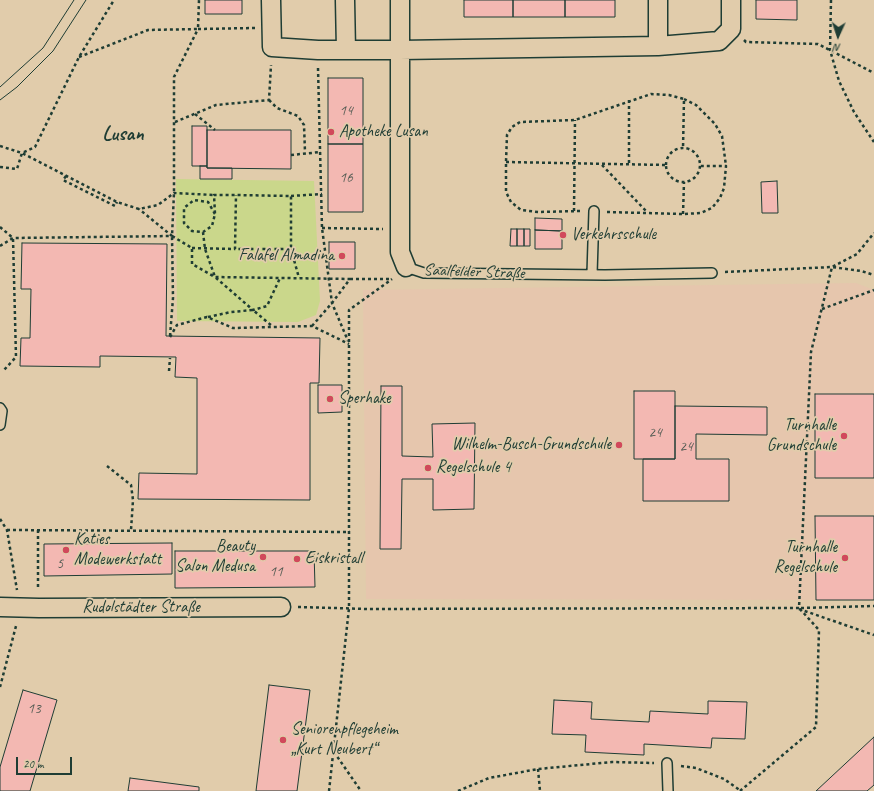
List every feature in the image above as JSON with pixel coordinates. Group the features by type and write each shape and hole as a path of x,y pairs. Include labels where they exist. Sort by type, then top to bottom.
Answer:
{"street":[{"path":"271,0 272,47 318,50 658,46 719,41 731,29 731,0"},
{"path":"346,0 346,50"},
{"name":"Saalfelder Straße","path":"400,0 399,229 402,272"},
{"path":"658,0 658,46"},
{"name":"Rudolstädter Straße","path":"0,607 281,607"}],"lane":[{"path":"592,274 594,212"},
{"name":"Saalfelder Straße","path":"402,272 592,274 712,273"},
{"path":"0,425 1,410"},
{"path":"668,763 668,791"}],"path":[{"path":"0,168 17,169 22,153 35,147 78,57 114,0"},
{"path":"199,0 198,29 174,77 175,122 172,236 173,298 170,337 177,324 267,306 280,278"},
{"path":"832,0 830,50 839,81 854,112 874,142"},
{"path":"78,57 148,30 262,28 272,47 269,100 277,108 298,116 304,125 305,152"},
{"path":"731,29 746,42 818,44 874,73"},
{"path":"318,50 322,228 332,303 349,344"},
{"path":"651,94 669,95 684,99 696,105 715,124 722,136 726,166 724,188 720,198 712,208 701,213 683,214 647,212 538,212 520,210 511,202 506,192 506,162 507,135 512,127 520,122 575,120 629,100 651,94"},
{"path":"683,149 684,99"},
{"path":"175,122 216,105 269,100"},
{"path":"629,100 629,164"},
{"path":"195,114 215,130"},
{"path":"574,211 575,120"},
{"path":"0,146 22,153 117,202 139,209 172,236 192,248 291,249"},
{"path":"683,149 694,153 699,160 700,166 696,176 684,182 672,178 666,165 671,153 683,149"},
{"path":"291,155 305,152 321,152"},
{"path":"506,162 666,165"},
{"path":"602,164 647,212"},
{"path":"700,166 726,166"},
{"path":"683,214 684,182"},
{"path":"139,209 158,205 174,193 291,196 322,194"},
{"path":"235,249 236,194"},
{"path":"214,195 215,214 212,226 203,232 192,231 184,223 184,208 194,200 208,202 215,214"},
{"path":"291,196 291,249 300,278"},
{"path":"0,228 13,238"},
{"path":"322,228 399,229"},
{"path":"203,232 205,249 215,277"},
{"path":"458,791 489,778 538,769 612,762 668,763 696,768 724,779 741,791 816,727 819,630 799,608 811,352 832,267 857,254 874,233"},
{"path":"0,246 13,238 172,236"},
{"path":"4,370 16,357 13,238"},
{"path":"192,248 192,264 215,277 272,326"},
{"path":"712,273 832,267 861,271 874,275"},
{"path":"329,791 349,608 349,310 361,300 382,287 390,279 402,272"},
{"path":"215,277 370,279"},
{"path":"312,326 350,279"},
{"path":"822,309 874,290"},
{"path":"207,317 233,328 312,326 349,344"},
{"path":"169,371 170,358"},
{"path":"108,466 131,485 133,500 131,530"},
{"path":"6,530 350,532"},
{"path":"38,530 39,608"},
{"path":"281,607 799,608 874,606"},
{"path":"799,608 874,635"},
{"path":"334,751 361,791"},
{"path":"538,769 540,791"}],"shaded area":[{"name":"Wilhelm-Busch-Grundschule","path":"856,283 874,290 874,600 366,599 363,290"}],"green space":[{"path":"176,179 314,181 320,301 316,315 298,322 177,321"}],"building":[{"path":"205,0 242,0 242,14 205,14"},
{"path":"464,0 513,0 513,17 464,17"},
{"path":"513,0 565,0 565,17 513,17"},
{"path":"565,0 615,0 615,17 565,17"},
{"path":"756,0 797,0 797,20 756,19"},
{"path":"328,78 363,78 363,144 328,144"},
{"path":"192,126 207,126 207,166 192,166"},
{"path":"207,130 291,130 291,169 207,168"},
{"path":"328,144 363,144 363,212 328,212"},
{"path":"200,166 207,166 207,168 232,168 232,179 200,179"},
{"path":"777,181 778,213 762,213 761,182"},
{"path":"535,218 562,219 562,231 535,230"},
{"path":"511,229 517,229 517,246 510,246"},
{"path":"517,229 524,229 524,246 517,246"},
{"path":"524,229 530,229 530,246 524,246"},
{"path":"535,230 562,231 562,249 535,249"},
{"name":"Falafel Almadina","path":"329,242 355,242 355,269 329,269"},
{"path":"22,243 167,244 166,336 320,338 319,383 310,383 310,500 138,499 139,473 197,474 197,378 175,377 176,357 100,356 100,367 20,366 21,338 30,338 31,289 21,289"},
{"name":"Sperhake","path":"318,385 342,385 342,412 318,413"},
{"name":"Regelschule 4","path":"381,386 402,386 402,456 433,457 432,424 475,423 474,509 433,510 433,479 402,479 401,549 380,549"},
{"path":"634,391 675,391 675,459 634,459"},
{"name":"Turnhalle Grundschule","path":"815,394 874,394 874,478 815,478"},
{"name":"Wilhelm-Busch-Grundschule","path":"675,406 767,407 767,435 696,434 696,459 729,459 729,501 643,501 643,459 675,459"},
{"name":"Turnhalle Regelschule","path":"815,516 874,516 874,600 816,600"},
{"path":"172,543 172,574 44,576 44,544"},
{"path":"175,551 314,551 315,587 175,588"},
{"name":"Seniorenpflegeheim „Kurt Neubert“","path":"269,685 310,690 297,791 256,791"},
{"path":"23,690 57,700 30,791 0,791 0,767"},
{"path":"554,700 592,702 591,719 649,722 650,711 708,714 708,701 747,702 745,739 712,738 711,748 644,744 644,755 585,752 586,735 552,734"},
{"path":"874,737 874,785 867,791 816,791"},
{"path":"130,778 199,787 199,791 128,791"}],"tram line":[{"path":"0,87 43,48 74,0"},
{"path":"0,100 17,87 53,51 86,0"}],"place":[{"name":"Apotheke Lusan","path":"331,132"},
{"name":"Verkehrsschule","path":"563,235"},
{"name":"Falafel Almadina","path":"342,256"},
{"name":"Sperhake","path":"330,399"},
{"name":"Turnhalle Grundschule","path":"844,436"},
{"name":"Wilhelm-Busch-Grundschule","path":"619,445"},
{"name":"Regelschule 4","path":"428,468"},
{"name":"Katies Modewerkstatt","path":"66,550"},
{"name":"Beauty Salon Medusa","path":"263,557"},
{"name":"Turnhalle Regelschule","path":"845,558"},
{"name":"Eiskristall","path":"297,559"},
{"name":"Seniorenpflegeheim „Kurt Neubert“","path":"283,740"}],"district":[{"name":"Lusan","path":"123,134"}]}
